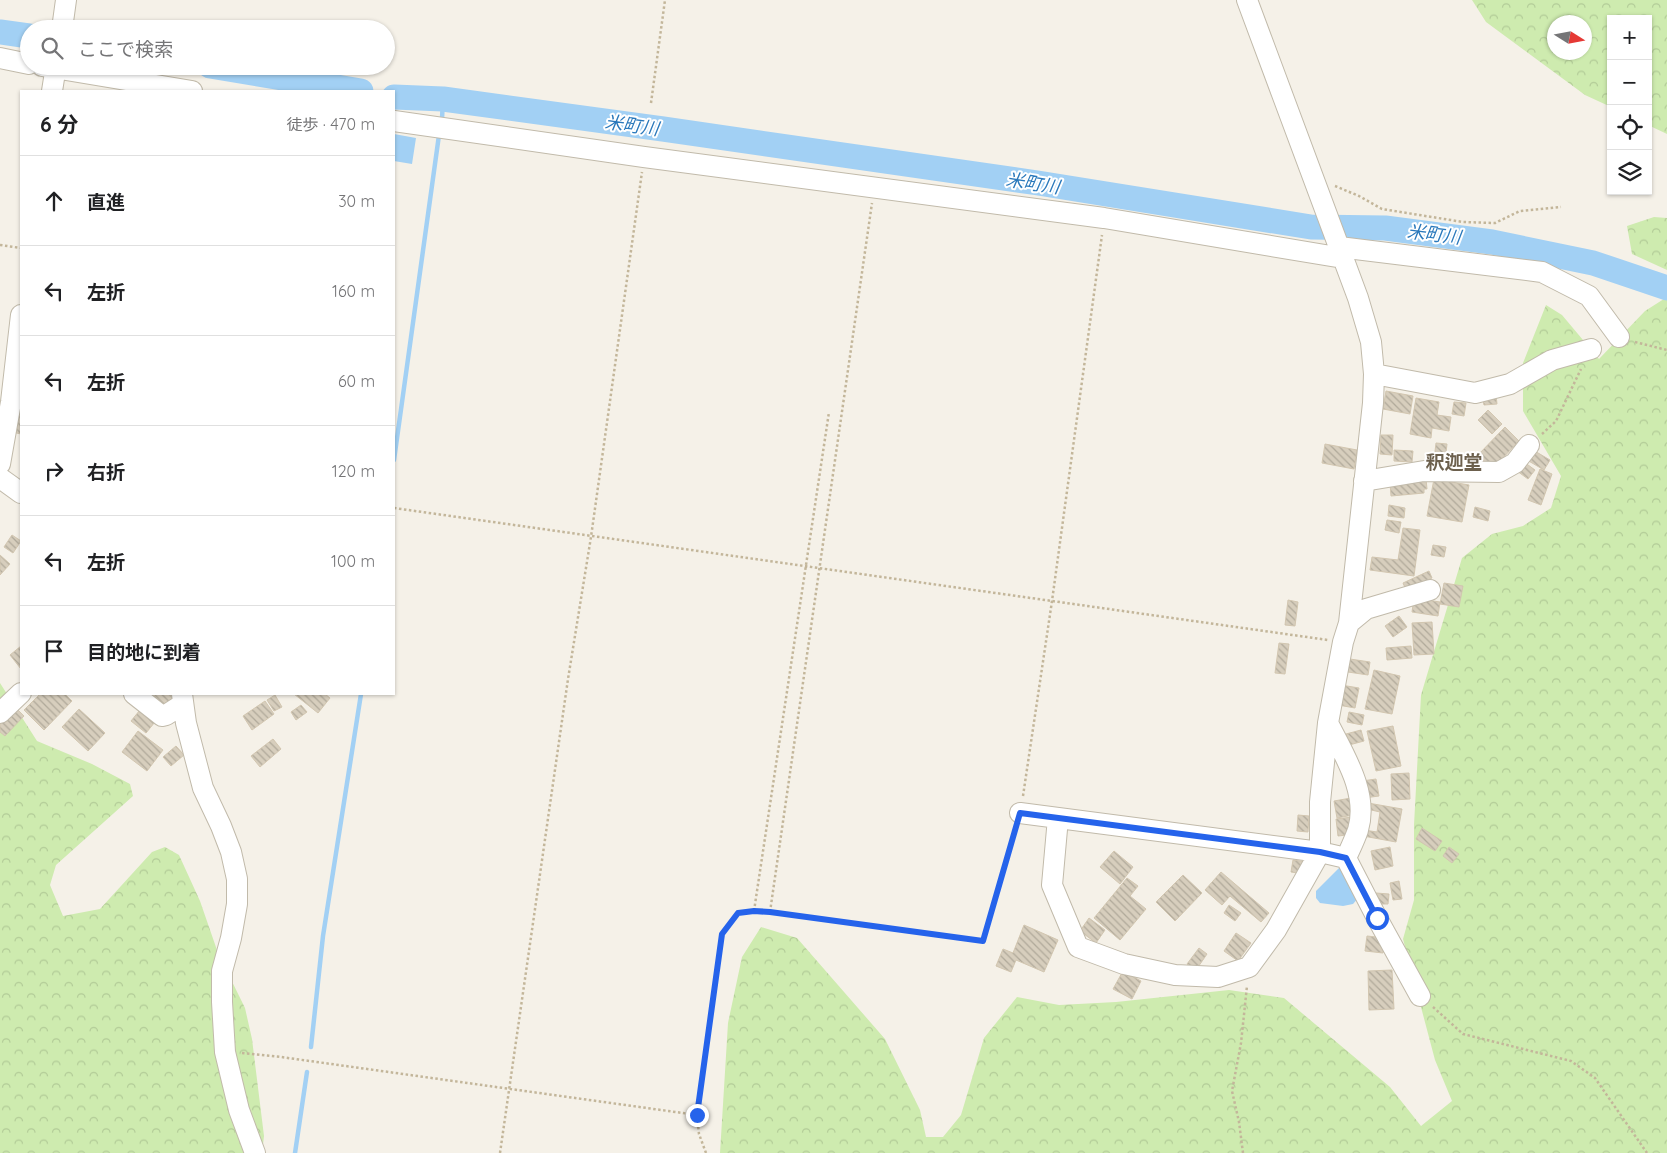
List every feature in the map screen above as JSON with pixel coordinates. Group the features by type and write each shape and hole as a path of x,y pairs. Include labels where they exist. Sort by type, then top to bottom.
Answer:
{"street":[{"path":"63,20 66,0"},
{"path":"1058,818 1052,885 1078,947 1124,964 1175,975 1218,977 1248,967 1276,930 1320,852 1320,802 1328,723 1343,642 1349,623 1373,403 1374,374 1371,342 1358,298 1247,0"},
{"path":"0,58 20,62"},
{"path":"51,75 52,90"},
{"path":"98,75 186,90"},
{"path":"395,121 874,188 1340,249 1542,272 1589,296 1619,337"},
{"path":"0,464 11,402 20,324"},
{"path":"1374,374 1475,394 1510,384 1552,360 1591,349"},
{"path":"1364,481 1431,471 1499,472 1515,463 1530,445"},
{"path":"0,478 20,492"},
{"path":"1349,623 1366,609 1430,590"},
{"path":"0,713 20,694"},
{"path":"135,695 162,716 166,715 182,699"},
{"path":"182,699 186,724 203,788 230,852 237,879 238,904 222,970 225,1052 239,1110 255,1153"},
{"path":"1328,723 1350,768 1360,796 1358,829 1346,858"},
{"path":"1020,813 1320,852 1346,858 1420,996"}],"path":[{"path":"651,103 665,0"},
{"path":"500,1153 568,679 591,536 644,157"},
{"path":"1313,177 1359,196 1382,210 1463,222 1495,223 1520,211 1561,208"},
{"path":"770,912 874,188"},
{"path":"706,1153 699,1134 697,1115 722,934 738,913 770,912 983,941 1020,813 1052,601 1104,218"},
{"path":"0,245 20,248"},
{"path":"1619,337 1649,347 1667,350"},
{"path":"1530,445 1556,421 1591,349"},
{"path":"754,911 829,412"},
{"path":"395,508 1343,642"},
{"path":"1243,1153 1232,1091 1241,1043 1248,967"},
{"path":"1420,996 1463,1034 1571,1061 1596,1078 1647,1153"},
{"path":"225,1052 280,1057 697,1115"}],"green space":[{"path":"1472,0 1667,0 1667,134 1652,127 1652,15 1607,15 1607,105 1585,95 1486,22"},
{"path":"1654,217 1667,218 1667,270 1632,254 1627,226"},
{"path":"1667,297 1667,1153 720,1153 728,1023 742,957 761,927 797,938 885,1039 920,1110 926,1137 943,1137 961,1115 984,1038 1017,997 1059,1005 1116,1002 1229,990 1284,998 1390,1087 1421,1126 1452,1101 1435,1060 1403,939 1414,900 1414,825 1421,695 1462,558 1492,534 1523,526 1551,508 1561,476 1523,411 1523,363 1546,305 1562,315 1599,359 1645,311"},
{"path":"0,683 37,741 92,764 130,784 133,796 56,865 50,885 63,916 100,909 152,852 165,847 179,855 200,901 218,953 245,1008 252,1039 264,1136 262,1153 0,1153"}],"water":[{"path":"395,134 416,138 412,164 395,161"},
{"path":"1341,866 1360,896 1353,904 1343,906 1320,903 1316,898 1316,891"}],"building":[{"path":"20,388 20,434 12,432"},
{"path":"1386,391 1413,396 1410,414 1383,409"},
{"path":"1496,395 1497,404 1484,405 1482,396"},
{"path":"1416,398 1439,402 1437,415 1451,417 1449,431 1432,428 1431,438 1410,434"},
{"path":"1454,402 1466,403 1464,416 1452,414"},
{"path":"1488,410 1502,424 1492,434 1478,420"},
{"path":"1505,427 1519,441 1497,464 1490,467 1478,455"},
{"path":"1381,435 1393,435 1392,455 1380,454"},
{"path":"1436,443 1447,444 1445,461 1434,460"},
{"path":"1325,444 1357,450 1354,469 1322,463"},
{"path":"1394,450 1413,451 1412,462 1394,461"},
{"path":"1533,450 1550,460 1544,470 1527,460"},
{"path":"1465,453 1477,455 1475,469 1463,466"},
{"path":"1524,462 1535,470 1528,479 1517,471"},
{"path":"1540,469 1552,474 1541,505 1528,500"},
{"path":"1426,479 1427,489 1424,489 1424,493 1391,496 1390,483"},
{"path":"1434,479 1469,485 1462,522 1427,516"},
{"path":"1389,505 1405,508 1404,518 1388,516"},
{"path":"1475,507 1490,511 1488,521 1473,517"},
{"path":"1387,520 1401,522 1399,533 1385,530"},
{"path":"1403,528 1420,530 1414,576 1370,570 1372,557 1398,560"},
{"path":"12,535 20,540 13,553 4,547"},
{"path":"1433,545 1446,547 1444,557 1431,555"},
{"path":"0,555 10,564 0,575"},
{"path":"1429,571 1432,578 1406,590 1403,583"},
{"path":"1444,583 1463,586 1459,607 1440,604"},
{"path":"1414,598 1440,602 1438,616 1412,612"},
{"path":"1288,600 1298,602 1295,626 1285,625"},
{"path":"1399,616 1407,627 1393,637 1385,626"},
{"path":"1432,622 1434,654 1414,655 1412,623"},
{"path":"1279,643 1289,644 1285,674 1275,673"},
{"path":"1411,646 1412,658 1387,660 1386,648"},
{"path":"20,647 20,668 10,655"},
{"path":"1350,659 1370,662 1368,675 1348,672"},
{"path":"1374,670 1400,676 1392,714 1365,709"},
{"path":"1341,685 1359,688 1355,708 1338,705"},
{"path":"39,695 66,695 72,701 44,730 24,710"},
{"path":"154,695 171,695 173,698 162,706"},
{"path":"275,695 282,707 274,711 267,700"},
{"path":"295,695 326,695 330,698 318,713"},
{"path":"265,701 274,714 252,730 243,716"},
{"path":"12,704 24,716 5,736 0,732 0,717"},
{"path":"144,705 159,717 146,733 131,721"},
{"path":"301,705 307,712 296,720 291,712"},
{"path":"79,709 105,733 88,751 62,727"},
{"path":"1349,712 1364,715 1362,725 1347,722"},
{"path":"1393,726 1401,766 1376,771 1367,731"},
{"path":"1361,730 1364,741 1349,745 1346,734"},
{"path":"138,731 163,750 147,771 122,752"},
{"path":"273,739 281,749 260,767 251,756"},
{"path":"176,746 184,755 171,766 163,757"},
{"path":"1409,773 1410,799 1392,800 1391,774"},
{"path":"1376,779 1379,796 1364,798 1362,781"},
{"path":"1351,798 1353,815 1337,818 1334,801"},
{"path":"1368,803 1402,809 1396,842 1363,836 1364,830 1377,832 1380,812 1367,809"},
{"path":"1298,815 1309,816 1308,832 1297,831"},
{"path":"1352,817 1355,834 1338,836 1336,819"},
{"path":"1422,828 1442,841 1435,851 1416,839"},
{"path":"1390,847 1393,866 1375,870 1371,851"},
{"path":"1449,847 1459,854 1452,863 1443,856"},
{"path":"1114,851 1133,867 1120,884 1100,867"},
{"path":"1293,860 1306,862 1304,874 1291,872"},
{"path":"1221,872 1269,913 1261,922 1230,896 1222,905 1205,890"},
{"path":"1183,875 1202,893 1175,921 1156,902"},
{"path":"1127,878 1138,886 1130,896 1146,909 1120,940 1094,918"},
{"path":"1399,881 1402,899 1393,900 1390,883"},
{"path":"1376,893 1389,894 1388,904 1375,904"},
{"path":"1229,905 1241,913 1235,921 1224,913"},
{"path":"1089,918 1105,930 1096,943 1080,931"},
{"path":"1024,925 1058,940 1044,972 1016,960 1011,972 996,966 1003,949 1013,953"},
{"path":"1236,933 1251,943 1238,961 1224,951"},
{"path":"1367,936 1385,938 1383,953 1365,951"},
{"path":"1199,948 1207,954 1196,970 1187,964"},
{"path":"1392,970 1394,1009 1369,1010 1368,971"},
{"path":"1123,971 1141,981 1132,999 1113,989"}],"waterway":[{"name":"米町川","path":"0,32 20,35"},
{"name":"米町川","path":"264,75 355,90"},
{"name":"米町川","path":"395,97 443,99 663,129 1038,183 1311,227 1385,228 1492,242 1593,263 1667,288"},
{"path":"442,119 443,99"},
{"path":"395,453 439,135"},
{"path":"311,1047 323,936 361,695"},
{"path":"295,1153 307,1072"}],"district":[{"name":"釈迦堂","path":"1454,462"}],"route":[{"path":"697,1115 722,934 738,913 770,912 983,941 1020,813 1320,852 1346,858 1377,918"}]}
